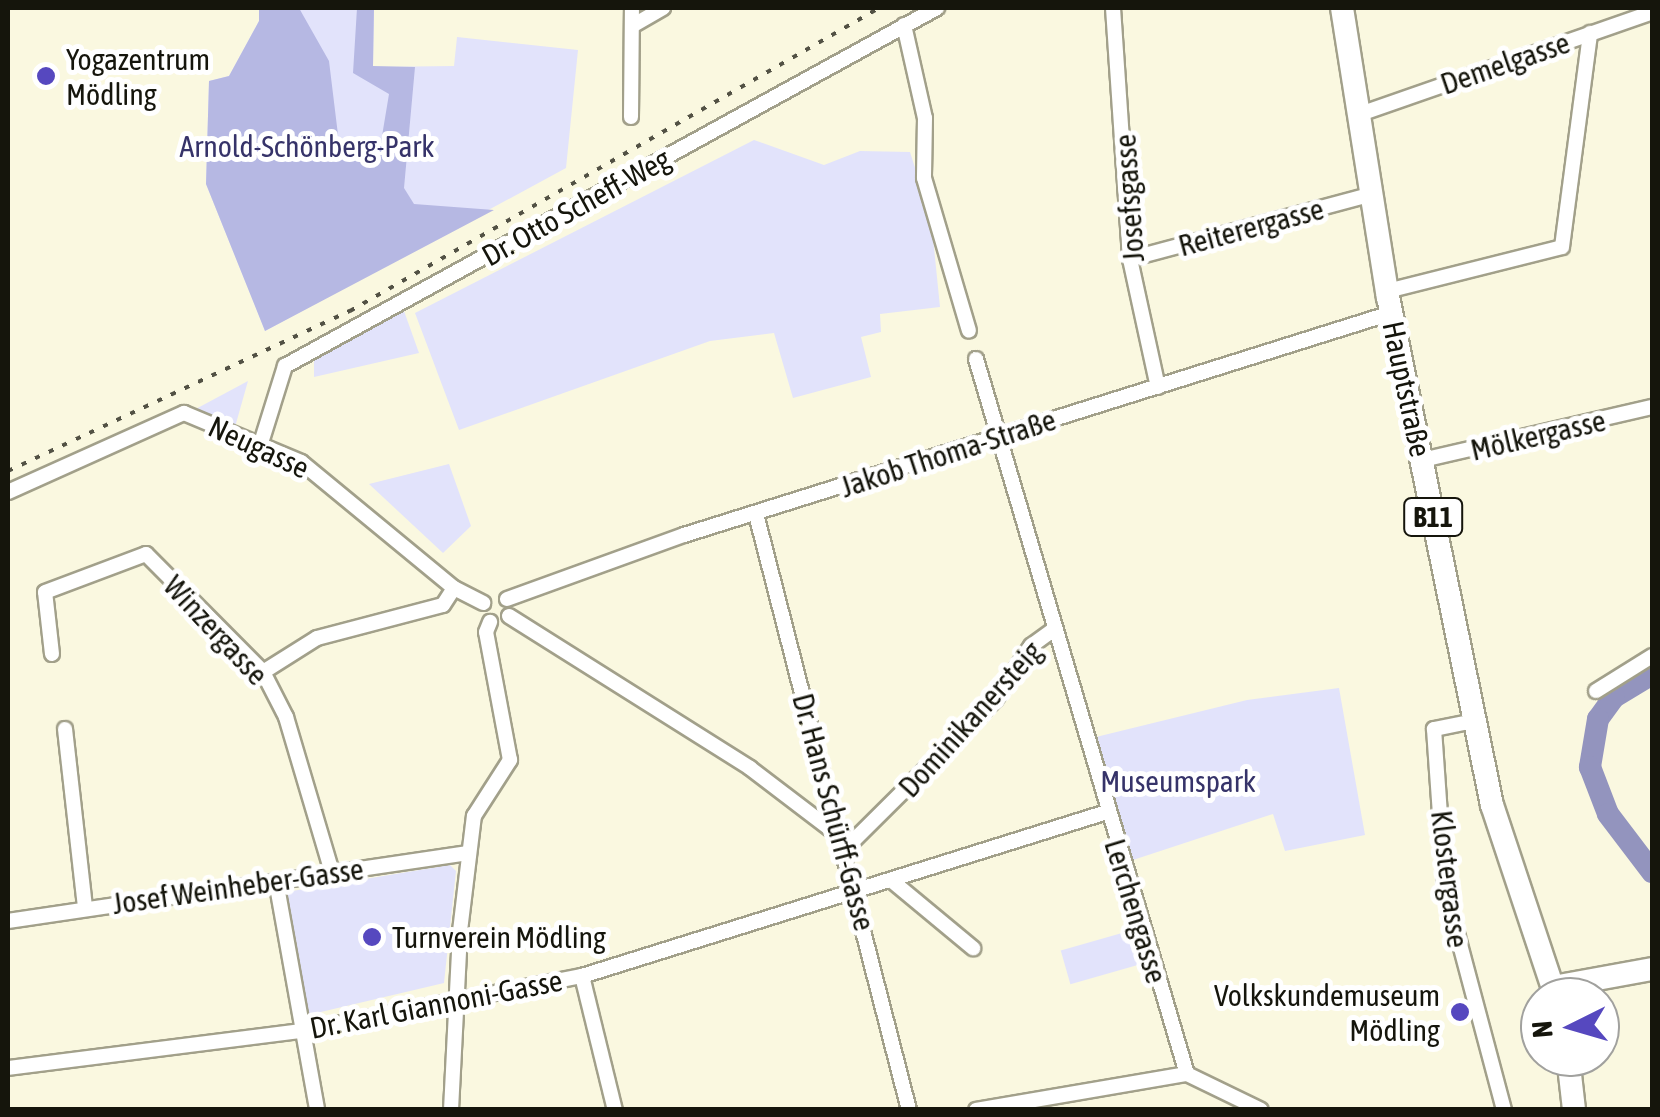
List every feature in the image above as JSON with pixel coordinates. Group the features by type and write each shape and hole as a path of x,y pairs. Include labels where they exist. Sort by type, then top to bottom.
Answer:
{"main road":[{"name":"Hauptstraße","path":"1342,8 1389,302 1474,721 1508,864 1549,977"},
{"path":"1615,977 1652,968"},
{"path":"1570,1077 1574,1110"}],"street":[{"path":"631,114 632,8"},
{"path":"632,26 663,8"},
{"name":"Dr. Otto Scheff-Weg","path":"262,444 285,366 937,8"},
{"name":"Josefsgasse","path":"1113,8 1130,259 1158,387"},
{"name":"Demelgasse","path":"1357,115 1652,12"},
{"path":"904,25 925,118 924,178 969,331"},
{"name":"Jakob Thoma-Straße","path":"483,603 492,595 507,599 756,514 1158,387 1389,302 1562,247 1590,33"},
{"name":"Reiterergasse","path":"1130,259 1372,194"},
{"name":"Lerchengasse","path":"976,358 994,437 1186,1074"},
{"name":"Mölkergasse","path":"1422,460 1652,407"},
{"name":"Neugasse","path":"8,492 184,413 262,444 339,488 454,588 483,603"},
{"name":"Dr. Hans Schürff-Gasse","path":"756,514 909,1110"},
{"name":"Winzergasse","path":"52,654 45,592 146,554 263,672 286,718 332,872"},
{"path":"263,672 317,638 442,604 454,588"},
{"path":"507,599 509,616"},
{"path":"451,1110 456,997 474,816 510,760 486,632 490,622 483,603"},
{"path":"490,622 509,616 750,768 838,835"},
{"name":"Dominikanersteig","path":"843,851 996,699 1032,646 1054,629"},
{"path":"1596,691 1652,656"},
{"name":"Klostergasse","path":"1474,721 1434,729 1444,888 1504,1110"},
{"path":"65,728 85,908"},
{"name":"Dr. Karl Giannoni-Gasse","path":"8,1068 300,1032 456,997 582,976 1107,812"},
{"name":"Josef Weinheber-Gasse","path":"8,922 468,854"},
{"path":"890,880 973,948"},
{"path":"276,881 317,1110"},
{"path":"582,976 616,1110"},
{"path":"976,1110 1186,1074 1262,1110"}],"green space":[{"name":"Arnold-Schönberg-Park","path":"259,8 374,8 373,67 454,66 457,37 578,50 566,168 265,331 206,184 209,81 229,76 259,21"},
{"name":"Arnold-Schönberg-Park","path":"259,8 299,8 329,61 339,143 380,148 389,94 353,73 357,8 374,8 373,66 415,67 404,188 414,204 494,210 265,331 206,184 209,81 229,76 259,21"},
{"path":"754,140 824,165 860,151 910,152 931,218 940,307 880,314 881,332 861,337 871,377 793,398 774,333 710,341 459,430 415,313"},
{"path":"404,311 419,353 314,377 314,356"},
{"path":"248,381 235,427 192,411"},
{"path":"449,464 471,526 443,553 369,484"},
{"name":"Museumspark","path":"1339,688 1365,835 1285,851 1273,814 1133,860 1096,737 1247,700"},
{"name":"Turnverein Mödling","path":"450,865 456,871 444,983 308,1015 286,892"},
{"path":"1129,931 1139,965 1070,984 1061,951"}],"waterway":[{"path":"1652,674 1614,697 1598,719 1590,767 1608,814 1652,872"}],"railway":[{"path":"8,471 350,311 879,8"}],"place":[{"name":"Yogazentrum Mödling","path":"46,76"},
{"name":"Turnverein Mödling","path":"372,937"},
{"name":"Volkskundemuseum Mödling","path":"1460,1012"}]}
